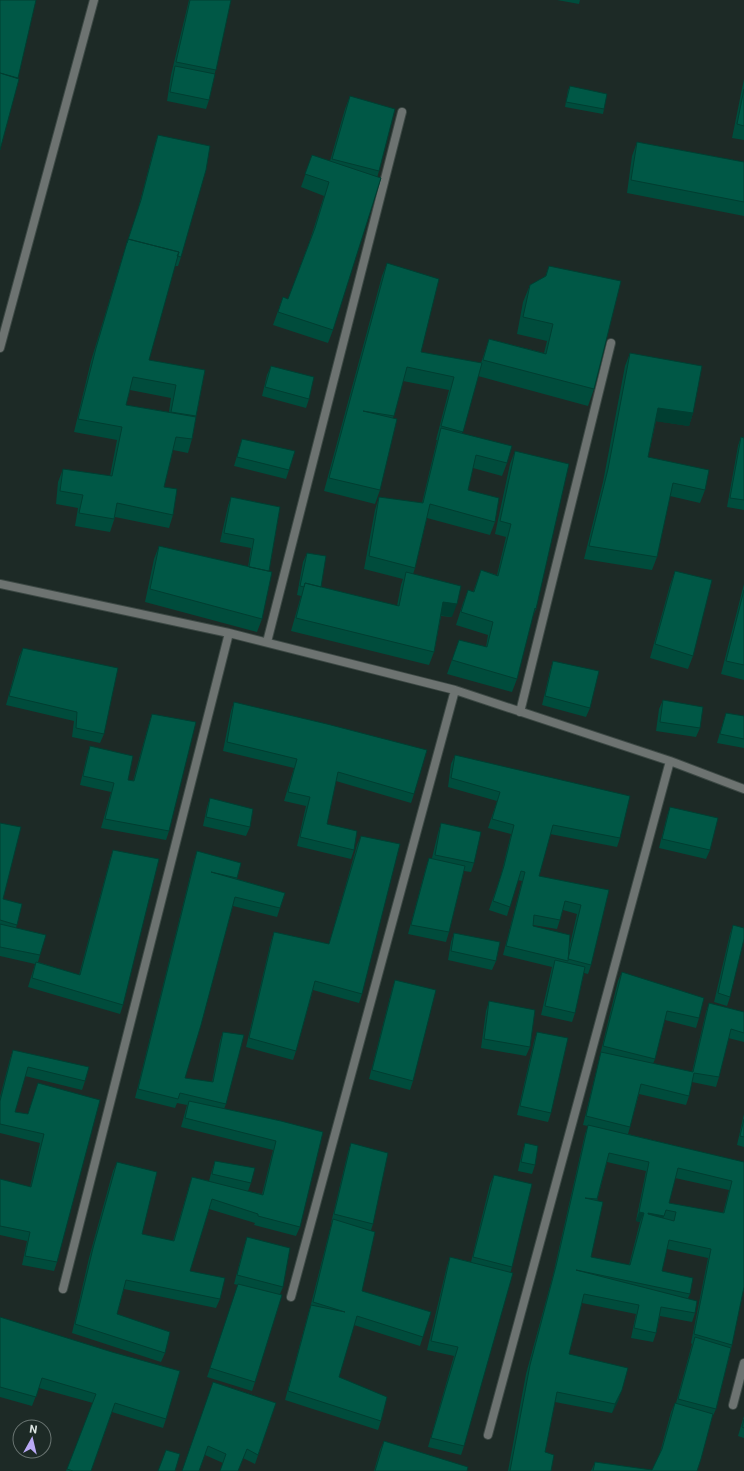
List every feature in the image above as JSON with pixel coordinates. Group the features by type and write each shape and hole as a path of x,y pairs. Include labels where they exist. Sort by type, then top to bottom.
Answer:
{"street":[{"path":"0,348 94,0"},
{"path":"267,642 402,112"},
{"path":"520,712 611,343"},
{"path":"0,584 229,633 455,690 670,761 744,789"},
{"path":"63,1289 229,633"},
{"path":"291,1297 455,690"},
{"path":"488,1435 670,761"},
{"path":"733,1405 744,1363"}],"building":[{"path":"0,0 36,0 18,78 0,73"},
{"path":"190,0 231,0 216,70 176,62"},
{"path":"175,66 215,74 209,100 170,92"},
{"path":"0,73 19,79 0,150"},
{"path":"570,86 607,94 604,109 566,102"},
{"path":"744,89 744,126 737,124"},
{"path":"350,96 395,109 379,171 332,159"},
{"path":"158,135 210,146 206,170 181,257 177,256 179,252 128,239 141,200"},
{"path":"637,142 744,162 744,202 631,180"},
{"path":"312,155 381,178 333,330 278,312 283,297 288,299 315,228 329,182 305,174"},
{"path":"128,239 179,252 149,360 205,370 196,416 171,412 176,385 133,377 126,405 196,417 192,439 176,437 164,487 177,489 173,515 117,503 114,519 79,513 83,495 60,491 63,469 112,476 122,427 78,419 96,348"},
{"path":"387,263 439,279 421,352 482,363 463,432 441,426 454,377 407,367 394,416 363,411 397,419 380,490 329,478"},
{"path":"549,266 621,281 594,389 483,360 489,339 546,354 553,324 523,317 530,285 546,276"},
{"path":"630,353 702,366 693,413 658,408 648,457 709,470 705,490 673,483 657,557 589,546 608,469"},
{"path":"271,366 314,377 309,399 265,387"},
{"path":"441,428 512,446 507,463 476,455 468,490 499,498 495,522 430,504 415,568 369,556 379,497 423,503"},
{"path":"741,437 744,438 744,500 730,498"},
{"path":"242,439 295,451 289,470 237,457"},
{"path":"515,451 569,464 536,609 535,608 517,679 452,660 459,640 487,647 493,622 461,612 468,590 474,592 481,570 498,576 511,524 500,521"},
{"path":"231,497 280,507 269,571 249,567 254,539 224,533"},
{"path":"159,546 272,572 262,619 150,589"},
{"path":"307,553 326,556 321,587 305,583 304,587 300,586"},
{"path":"675,571 712,580 693,656 655,644"},
{"path":"406,572 461,586 457,604 443,602 434,652 296,618 305,583 399,606"},
{"path":"744,590 744,665 726,661"},
{"path":"23,648 118,668 104,734 76,728 77,712 9,696"},
{"path":"553,661 599,671 590,708 545,696"},
{"path":"663,700 703,707 700,728 660,722"},
{"path":"234,702 427,750 414,794 338,772 327,824 357,831 354,850 300,837 310,797 288,792 297,759 227,742"},
{"path":"726,713 744,716 744,739 720,734"},
{"path":"152,714 196,722 169,831 105,819 114,783 83,776 90,746 133,756 128,780 134,781"},
{"path":"455,755 630,796 620,838 553,825 539,876 609,890 591,965 506,946 525,872 521,871 510,907 493,901 504,866 514,825 492,819 500,792 451,778","holes":["565,901 581,905 568,958 570,935 533,926 534,915 560,920"]},
{"path":"210,798 253,809 250,827 206,817"},
{"path":"670,807 718,818 710,850 662,839"},
{"path":"0,823 21,827 3,899 22,904 17,925 0,920"},
{"path":"441,823 481,832 474,863 435,855"},
{"path":"361,836 400,844 362,994 315,981 296,1051 249,1038 274,932 329,944"},
{"path":"113,850 159,859 123,1005 32,978 36,962 80,975"},
{"path":"197,851 241,863 237,878 211,872 285,893 280,908 235,897 201,1025 185,1078 213,1082 223,1032 244,1035 226,1104 180,1093 178,1099 138,1089"},
{"path":"429,858 465,866 449,932 411,925"},
{"path":"0,924 46,935 40,955 0,947"},
{"path":"733,925 744,928 744,939 730,997 718,993"},
{"path":"454,933 500,942 496,961 451,951"},
{"path":"555,960 585,967 575,1013 545,1006"},
{"path":"622,972 704,998 699,1018 667,1011 655,1059 603,1046"},
{"path":"395,980 436,990 413,1081 372,1070"},
{"path":"489,1001 535,1010 530,1047 484,1039"},
{"path":"709,1003 744,1012 744,1033 731,1029 719,1077 694,1073 689,1096 641,1084 630,1127 586,1116 601,1052 693,1072"},
{"path":"537,1032 568,1038 551,1113 520,1106"},
{"path":"13,1050 89,1067 85,1081 28,1067 15,1112 28,1114 38,1083 100,1100 57,1262 25,1256 30,1232 0,1226 0,1179 31,1187 44,1134 0,1124 0,1101"},
{"path":"189,1101 281,1121 323,1132 300,1227 258,1216 258,1214 212,1199 190,1271 225,1278 220,1299 126,1280 117,1314 170,1332 165,1353 75,1324 93,1248 117,1162 157,1172 142,1234 174,1241 192,1177 263,1195 276,1141 185,1118"},
{"path":"744,1119 744,1137 740,1136"},
{"path":"588,1125 744,1162 744,1287 732,1345 694,1334 711,1249 669,1240 662,1271 693,1278 690,1294 576,1270 697,1301 695,1313 661,1307 656,1333 634,1328 639,1305 584,1294 569,1354 628,1368 622,1390 615,1404 557,1392 545,1452 554,1455 551,1471 510,1471 530,1365 556,1266","holes":["609,1153 649,1162 639,1212 644,1213 630,1265 591,1257 603,1202 585,1198 597,1199","678,1168 732,1181 724,1213 669,1203","666,1210 676,1212 674,1221 648,1213 664,1216"]},
{"path":"351,1143 388,1153 373,1224 334,1214"},
{"path":"525,1143 538,1146 535,1165 521,1162"},
{"path":"215,1161 255,1168 251,1183 212,1174"},
{"path":"494,1175 532,1184 512,1267 473,1257"},
{"path":"333,1219 375,1232 362,1291 431,1312 423,1337 357,1316 339,1377 387,1397 381,1421 288,1391 311,1305 345,1312 313,1302"},
{"path":"247,1237 290,1248 283,1287 237,1275"},
{"path":"450,1257 513,1273 464,1446 431,1438 458,1347 431,1341"},
{"path":"238,1284 282,1295 255,1382 210,1368"},
{"path":"0,1317 112,1352 180,1371 166,1419 115,1403 91,1471 73,1471 67,1469 96,1394 42,1378 36,1397 0,1387"},
{"path":"695,1337 731,1348 716,1409 678,1399"},
{"path":"213,1382 276,1403 258,1455 247,1449 238,1471 220,1471 226,1454 208,1446 199,1471 182,1471"},
{"path":"675,1403 713,1414 697,1471 593,1471 595,1462 652,1470 662,1449"},
{"path":"384,1441 468,1467 467,1471 375,1471"},
{"path":"166,1450 180,1454 175,1471 158,1471"}]}
